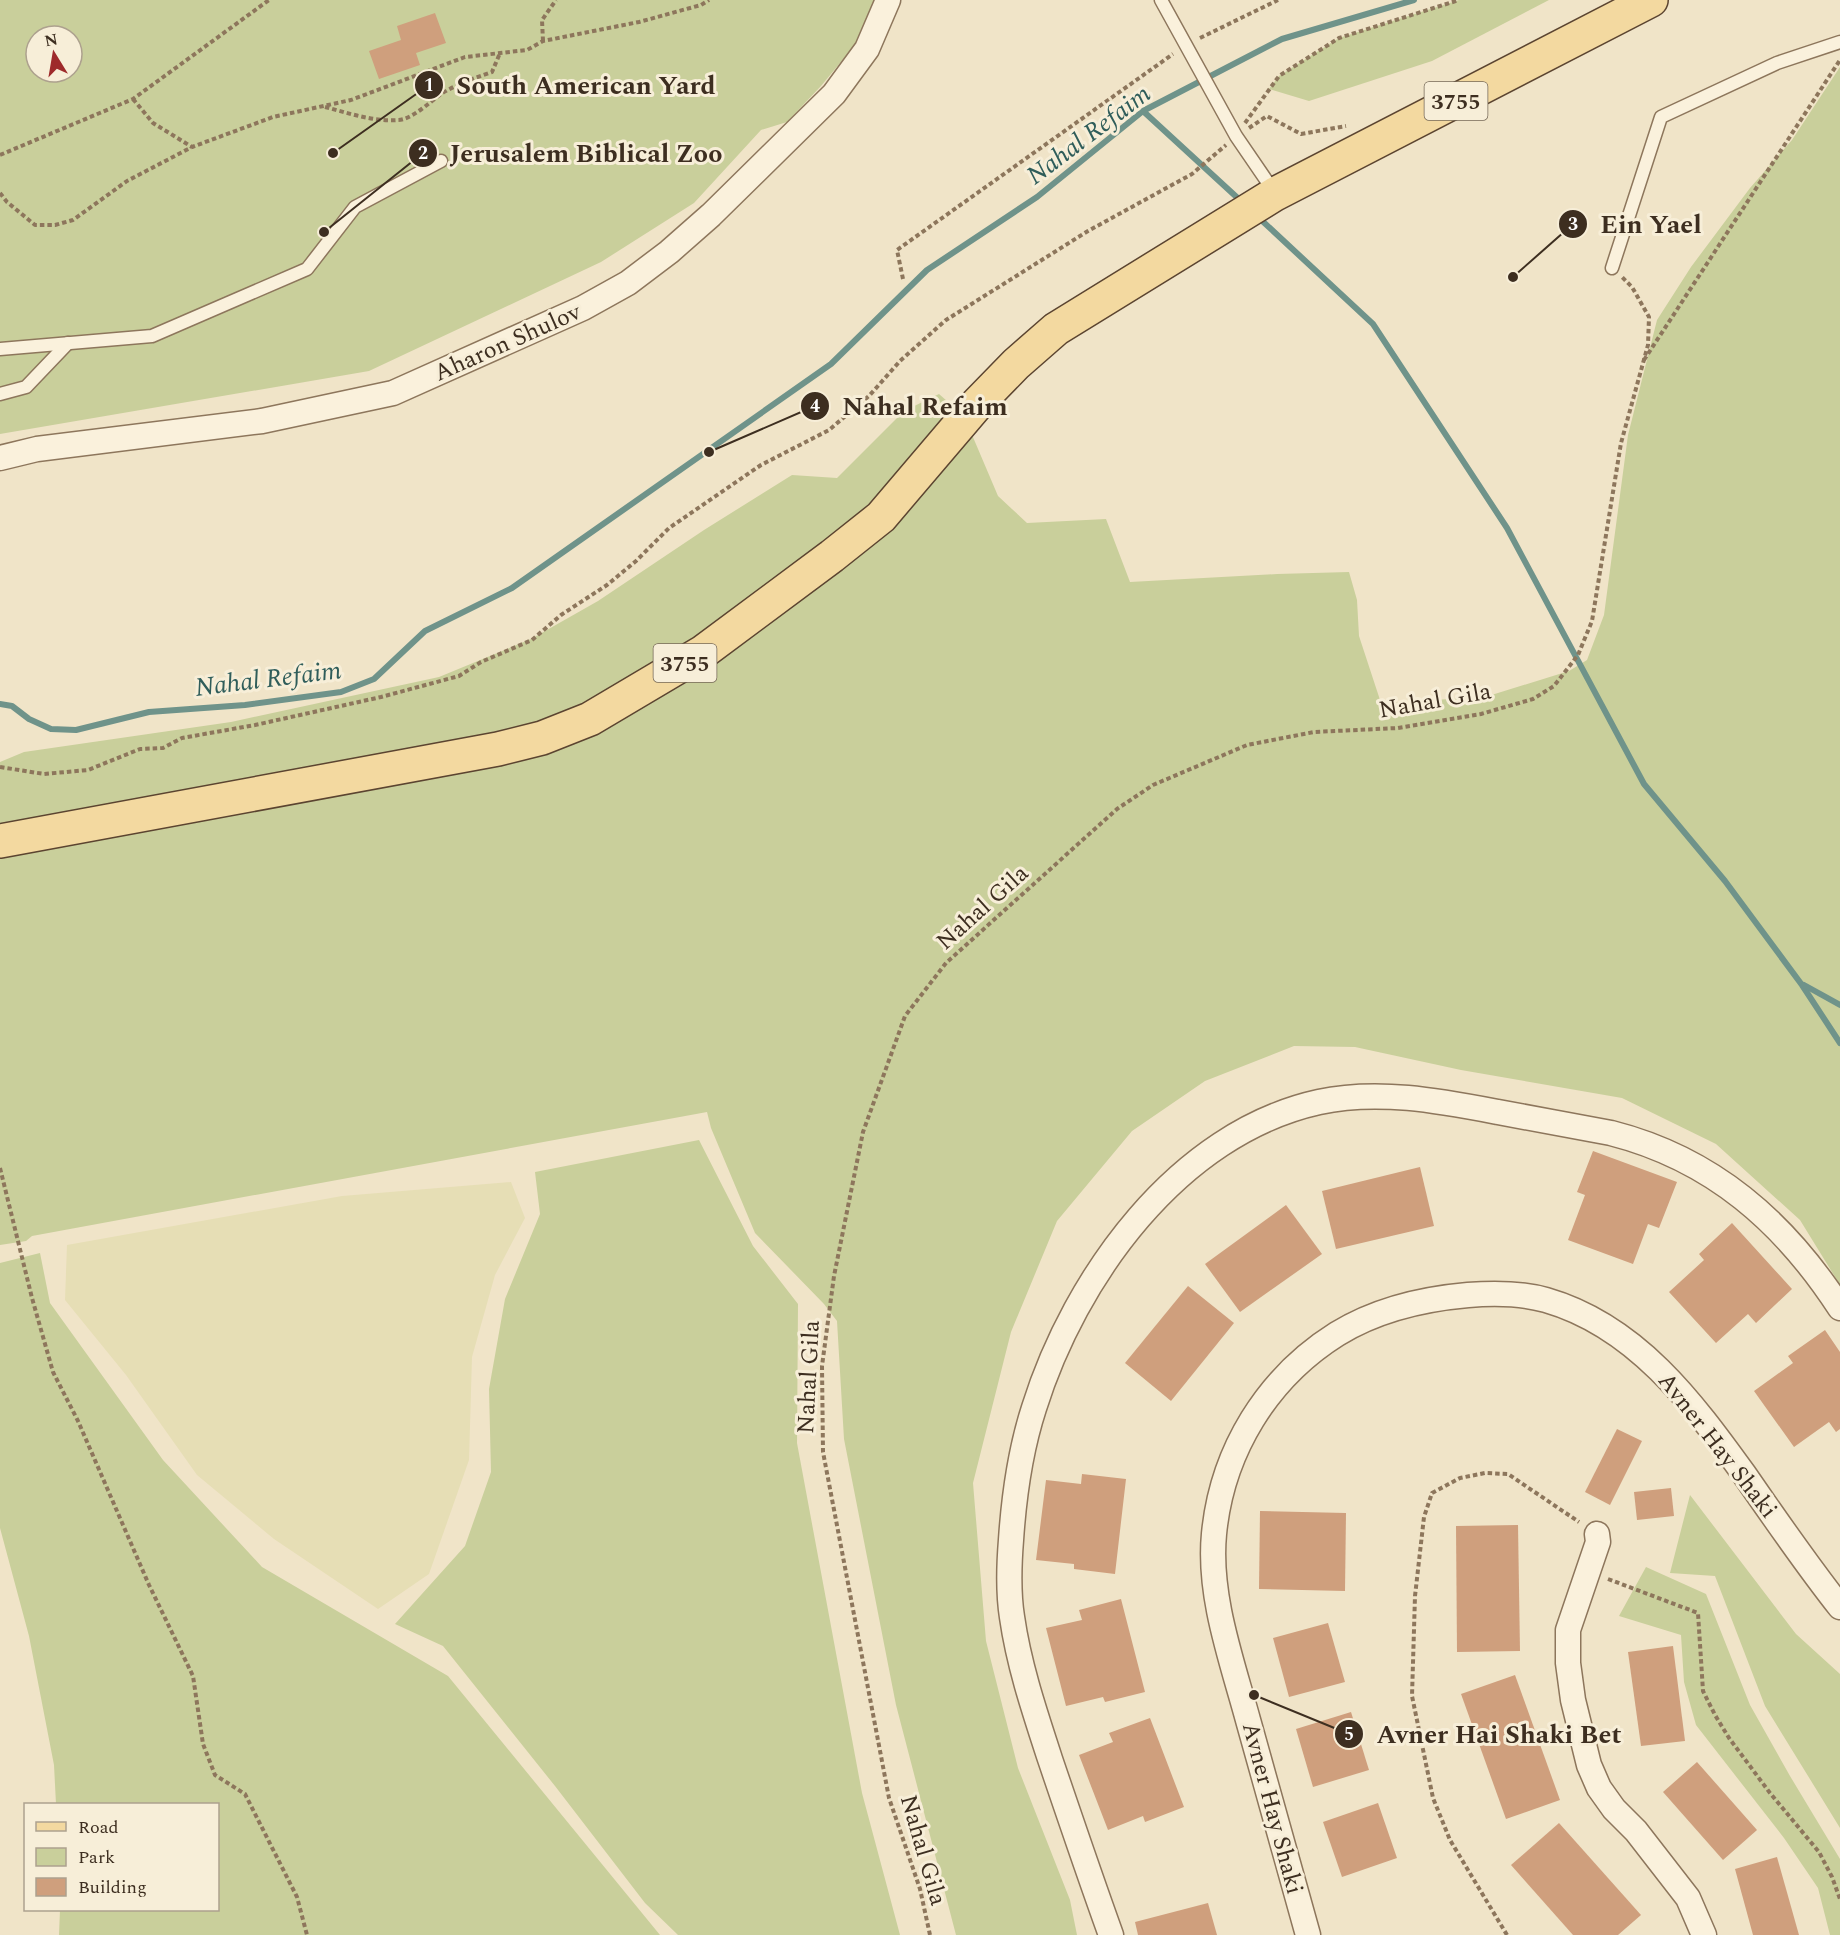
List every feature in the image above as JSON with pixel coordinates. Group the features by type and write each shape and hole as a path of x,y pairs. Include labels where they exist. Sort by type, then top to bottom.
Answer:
{"main road":[{"name":"3755","path":"0,841 498,749 542,738 590,719 703,652 881,517 978,403 1016,364 1056,329 1258,204 1651,0"}],"street":[{"name":"Aharon Shulov","path":"0,458 38,449 262,421 393,393 583,309 628,283 669,252 711,215 834,94 867,49 888,0"},
{"path":"1111,1935 1080,1849 1021,1665 1011,1615 1009,1566 1013,1510 1021,1459 1034,1407 1070,1321 1101,1268 1136,1220 1192,1166 1223,1144 1285,1112 1321,1101 1362,1097 1403,1097 1440,1102 1611,1133 1668,1151 1693,1164 1733,1191 1771,1222 1794,1245 1819,1276 1840,1308"},
{"name":"Avner Hay Shaki","path":"1308,1935 1218,1605 1213,1566 1214,1534 1229,1467 1242,1436 1260,1405 1301,1361 1350,1326 1408,1304 1480,1294 1525,1296 1545,1300 1586,1316 1636,1347 1663,1371 1714,1432 1840,1607"},
{"path":"1598,1534 1598,1542 1568,1630 1568,1663 1573,1700 1589,1765 1599,1788 1614,1809 1636,1831 1688,1898 1704,1935"}],"lane":[{"path":"1161,0 1236,136 1258,204"},
{"path":"1612,268 1661,117 1777,63 1840,42"},
{"path":"0,349 152,336 307,269 355,207 441,161"},
{"path":"0,394 26,387 68,343"}],"path":[{"path":"0,155 133,99 269,0"},
{"path":"543,41 542,20 556,0"},
{"path":"0,193 7,202 35,225 55,225 73,220 127,181 192,147 273,117 351,100 465,57 527,50 543,41 639,22 701,5 709,0"},
{"path":"903,279 897,249 1186,45 1278,0"},
{"path":"1236,136 1279,76 1339,38 1459,0"},
{"path":"322,107 400,121 442,94 492,72 500,53"},
{"path":"1643,360 1840,59"},
{"path":"133,99 153,123 192,147"},
{"path":"0,767 44,774 88,770 140,749 162,748 182,738 312,712 459,676 481,662 532,640 561,615 607,585 636,561 669,528 761,465 830,430 869,396 900,361 946,320 1088,231 1192,174 1236,136 1267,116 1301,134 1356,124"},
{"name":"Nahal Gila","path":"930,1935 920,1889 889,1798 825,1464 823,1442 822,1366 834,1276 863,1132 905,1016 946,963 1117,809 1153,785 1247,746 1314,732 1398,728 1481,714 1533,699 1554,686 1578,655 1592,621 1621,443 1648,345 1649,317 1632,287 1612,268"},
{"path":"0,1168 53,1372 78,1421 149,1585 193,1676 203,1744 215,1774 245,1794 297,1897 307,1935"},
{"path":"1507,1935 1446,1830 1433,1798 1412,1696 1415,1596 1424,1517 1432,1493 1460,1478 1485,1473 1508,1474 1598,1534"},
{"path":"1588,1572 1698,1613 1703,1691 1729,1738 1763,1784 1819,1852 1840,1899"}],"shaded area":[{"path":"511,1182 525,1218 495,1275 472,1357 469,1460 429,1574 378,1609 274,1539 197,1475 126,1375 65,1300 67,1245 342,1196"}],"green space":[{"path":"0,0 880,0 859,40 821,86 787,122 761,130 694,203 601,262 369,371 0,434"},
{"path":"1459,0 1549,0 1432,61 1309,101 1269,89 1279,76 1339,38"},
{"path":"1840,67 1840,1285 1800,1220 1716,1144 1622,1098 1461,1070 1355,1047 1294,1046 1205,1081 1132,1131 1057,1221 1011,1332 973,1483 986,1641 1018,1768 1070,1900 1077,1935 956,1935 896,1705 844,1439 837,1321 824,1304 755,1233 711,1128 707,1112 32,1236 26,1241 0,1245 0,762 24,752 231,722 439,677 531,639 598,601 704,530 792,475 837,478 904,411 939,394 964,416 998,496 1027,523 1106,519 1130,582 1349,572 1357,600 1359,636 1381,703 1485,697 1569,671 1587,660 1604,615 1628,435 1657,320 1691,267 1750,188 1792,140"},
{"path":"699,1140 753,1246 798,1304 797,1443 862,1793 900,1935 678,1935 645,1903 443,1646 395,1624 465,1546 491,1472 489,1389 505,1299 540,1214 535,1172"},
{"path":"40,1253 50,1303 163,1460 262,1567 448,1676 660,1935 59,1935 60,1911 219,1911 219,1803 56,1803 54,1765 29,1636 0,1528 0,1263"},
{"path":"1690,1495 1796,1634 1840,1674 1840,1828 1765,1706 1715,1576 1670,1573"},
{"path":"1646,1567 1706,1594 1750,1705 1840,1859 1840,1935 1830,1935 1818,1888 1784,1838 1696,1725 1684,1682 1681,1635 1619,1616"}],"building":[{"path":"435,13 446,43 416,53 420,65 379,79 369,51 401,40 397,26"},
{"path":"1593,1151 1677,1182 1659,1228 1648,1224 1633,1264 1568,1240 1585,1195 1577,1192"},
{"path":"1420,1167 1434,1226 1336,1249 1322,1191"},
{"path":"1286,1205 1322,1254 1240,1312 1205,1264"},
{"path":"1732,1223 1792,1289 1756,1323 1748,1314 1716,1343 1669,1292 1704,1260 1699,1254"},
{"path":"1188,1286 1234,1323 1171,1401 1125,1363"},
{"path":"1825,1330 1840,1352 1840,1429 1836,1432 1829,1422 1794,1447 1754,1391 1793,1363 1788,1356"},
{"path":"1617,1429 1642,1441 1610,1505 1585,1492"},
{"path":"1082,1474 1126,1479 1115,1574 1074,1569 1074,1564 1036,1560 1046,1480 1081,1484"},
{"path":"1671,1488 1674,1516 1637,1520 1634,1492"},
{"path":"1260,1511 1346,1513 1345,1591 1259,1589"},
{"path":"1518,1525 1520,1651 1457,1652 1456,1526"},
{"path":"1121,1599 1145,1692 1105,1702 1103,1697 1066,1706 1046,1628 1082,1620 1079,1610"},
{"path":"1328,1623 1345,1682 1289,1697 1273,1638"},
{"path":"1673,1646 1685,1741 1641,1746 1628,1652"},
{"path":"1515,1675 1560,1800 1506,1819 1461,1694"},
{"path":"1351,1712 1369,1770 1313,1787 1296,1729"},
{"path":"1150,1718 1184,1807 1145,1822 1143,1816 1108,1830 1079,1755 1113,1742 1109,1733"},
{"path":"1697,1762 1757,1830 1723,1860 1663,1792"},
{"path":"1378,1803 1397,1858 1342,1877 1323,1822"},
{"path":"1559,1823 1641,1915 1618,1935 1573,1935 1511,1865"},
{"path":"1777,1857 1799,1935 1753,1935 1735,1869"},
{"path":"1208,1903 1217,1935 1138,1935 1135,1922"}],"waterway":[{"name":"Nahal Refaim","path":"0,704 12,706 29,719 51,729 76,730 149,712 245,705 341,692 374,679 425,631 512,588 831,364 927,270 1037,197 1143,111 1282,39 1414,0"},
{"path":"1143,111 1242,202"},
{"path":"1258,217 1373,324 1507,528 1644,784 1725,881 1802,985 1840,1043"},
{"path":"1804,985 1840,1005"}],"place":[{"name":"South American Yard","path":"333,153"},
{"name":"Jerusalem Biblical Zoo","path":"324,232"},
{"name":"Ein Yael","path":"1513,277"},
{"name":"Nahal Refaim","path":"709,452"},
{"name":"Avner Hai Shaki Bet","path":"1254,1695"}]}
